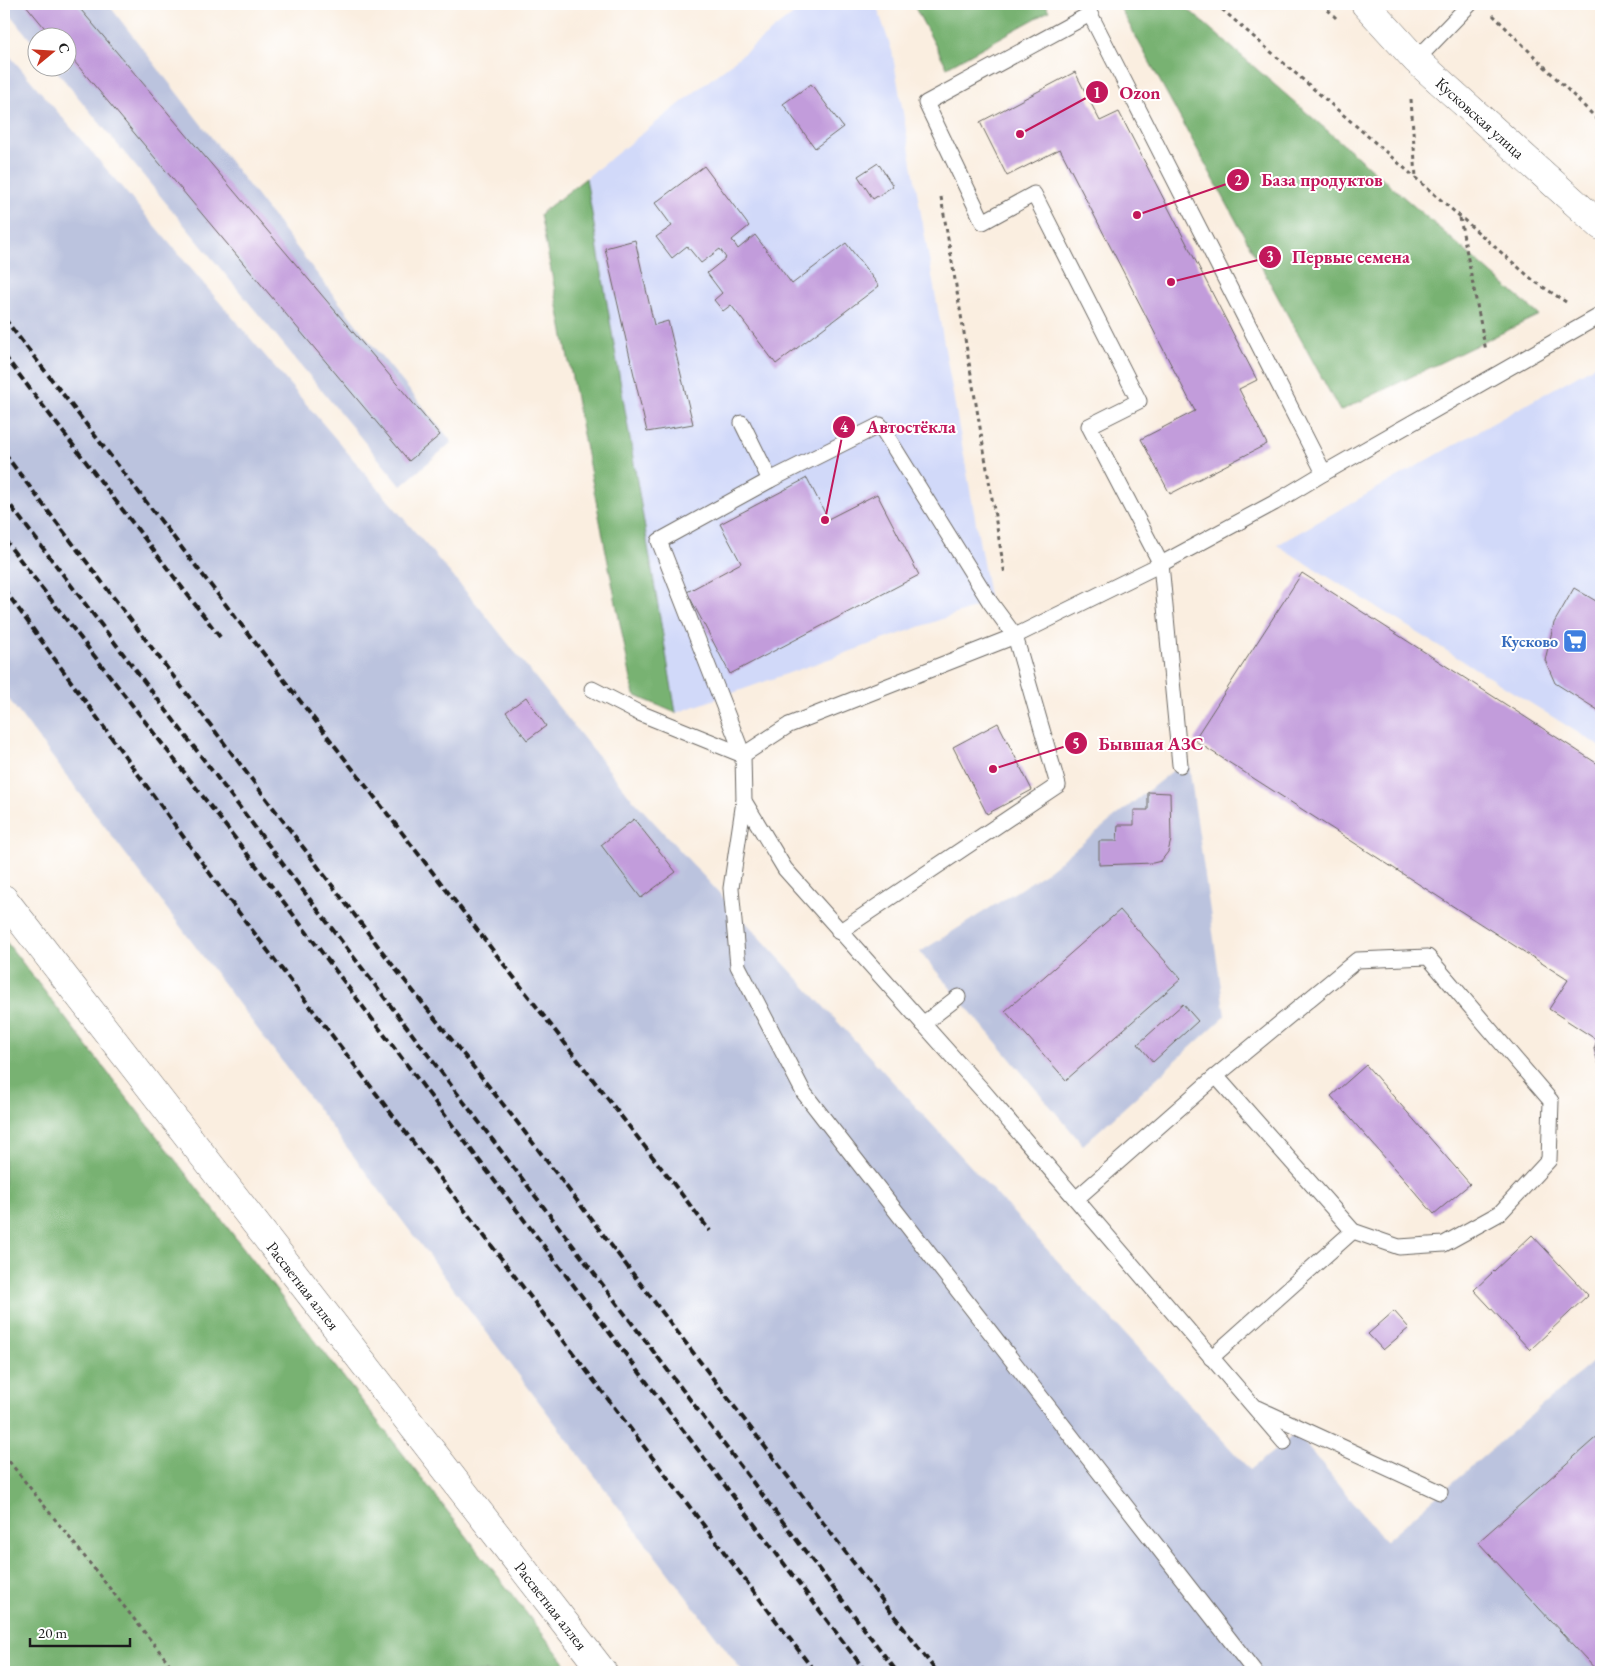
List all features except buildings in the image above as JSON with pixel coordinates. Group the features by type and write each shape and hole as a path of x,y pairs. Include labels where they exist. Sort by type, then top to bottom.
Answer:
{"street":[{"name":"Кусковская улица","path":"1365,4 1416,60 1601,226"},
{"name":"Рассветная аллея","path":"4,899 603,1672"}],"lane":[{"path":"1416,60 1470,4"},
{"path":"1180,765 1161,564 1089,426 1139,401 1034,194 983,222 926,103 1090,14 1324,473"},
{"path":"743,754 789,726 1015,636 1161,564 1274,504 1324,473 1598,318"},
{"path":"742,423 770,480"},
{"path":"840,932 1058,785 1015,636 990,602 880,424 770,480 660,541 743,754 744,801 731,888 738,966 804,1093 1255,1672"},
{"path":"592,689 637,712 743,754"},
{"path":"744,801 785,870 923,1024 1284,1442"},
{"path":"1076,1200 1216,1076 1357,960 1428,957 1551,1101 1549,1160 1500,1213 1444,1244 1399,1247 1353,1231 1216,1076"},
{"path":"923,1024 958,997"},
{"path":"1211,1358 1353,1231"},
{"path":"1252,1406 1440,1492"}],"path":[{"path":"1216,4 1534,281 1598,318"},
{"path":"1322,4 1343,26"},
{"path":"1488,10 1601,124"},
{"path":"1411,98 1416,178"},
{"path":"940,190 1006,578"},
{"path":"1460,217 1487,356"},
{"path":"4,1455 176,1672"}],"shaded area":[{"path":"4,4 108,4 373,346 452,442 401,486 62,78 78,78 78,28 28,28 28,37 4,7"},
{"path":"806,4 876,4 892,51 990,602 676,713 586,178"},
{"path":"4,49 479,607 628,794 1250,1470 1296,1433 1385,1541 1601,1355 1601,1672 743,1672 4,693"},
{"path":"1601,362 1601,747 1277,545"},
{"path":"1180,765 1189,765 1225,1016 1083,1145 920,952 1044,874"}],"green space":[{"path":"913,4 1045,4 1049,11 947,67"},
{"path":"1118,4 1182,4 1539,315 1340,411"},
{"path":"586,178 676,713 634,695 540,214"},
{"path":"4,939 572,1672 4,1672"}],"railway":[{"path":"4,318 710,1231"},
{"path":"4,355 220,637"},
{"path":"4,453 394,967 517,1122 937,1672"},
{"path":"4,497 897,1672"},
{"path":"4,539 255,864 866,1672"},
{"path":"4,589 224,893 815,1672"}],"place":[{"name":"Ozon","path":"1020,134"},
{"name":"База продуктов","path":"1137,215"},
{"name":"Первые семена","path":"1171,282"},
{"name":"Автостёкла","path":"825,520"},
{"name":"Кусково","path":"1575,641"},
{"name":"Бывшая АЗС","path":"993,769"}]}
